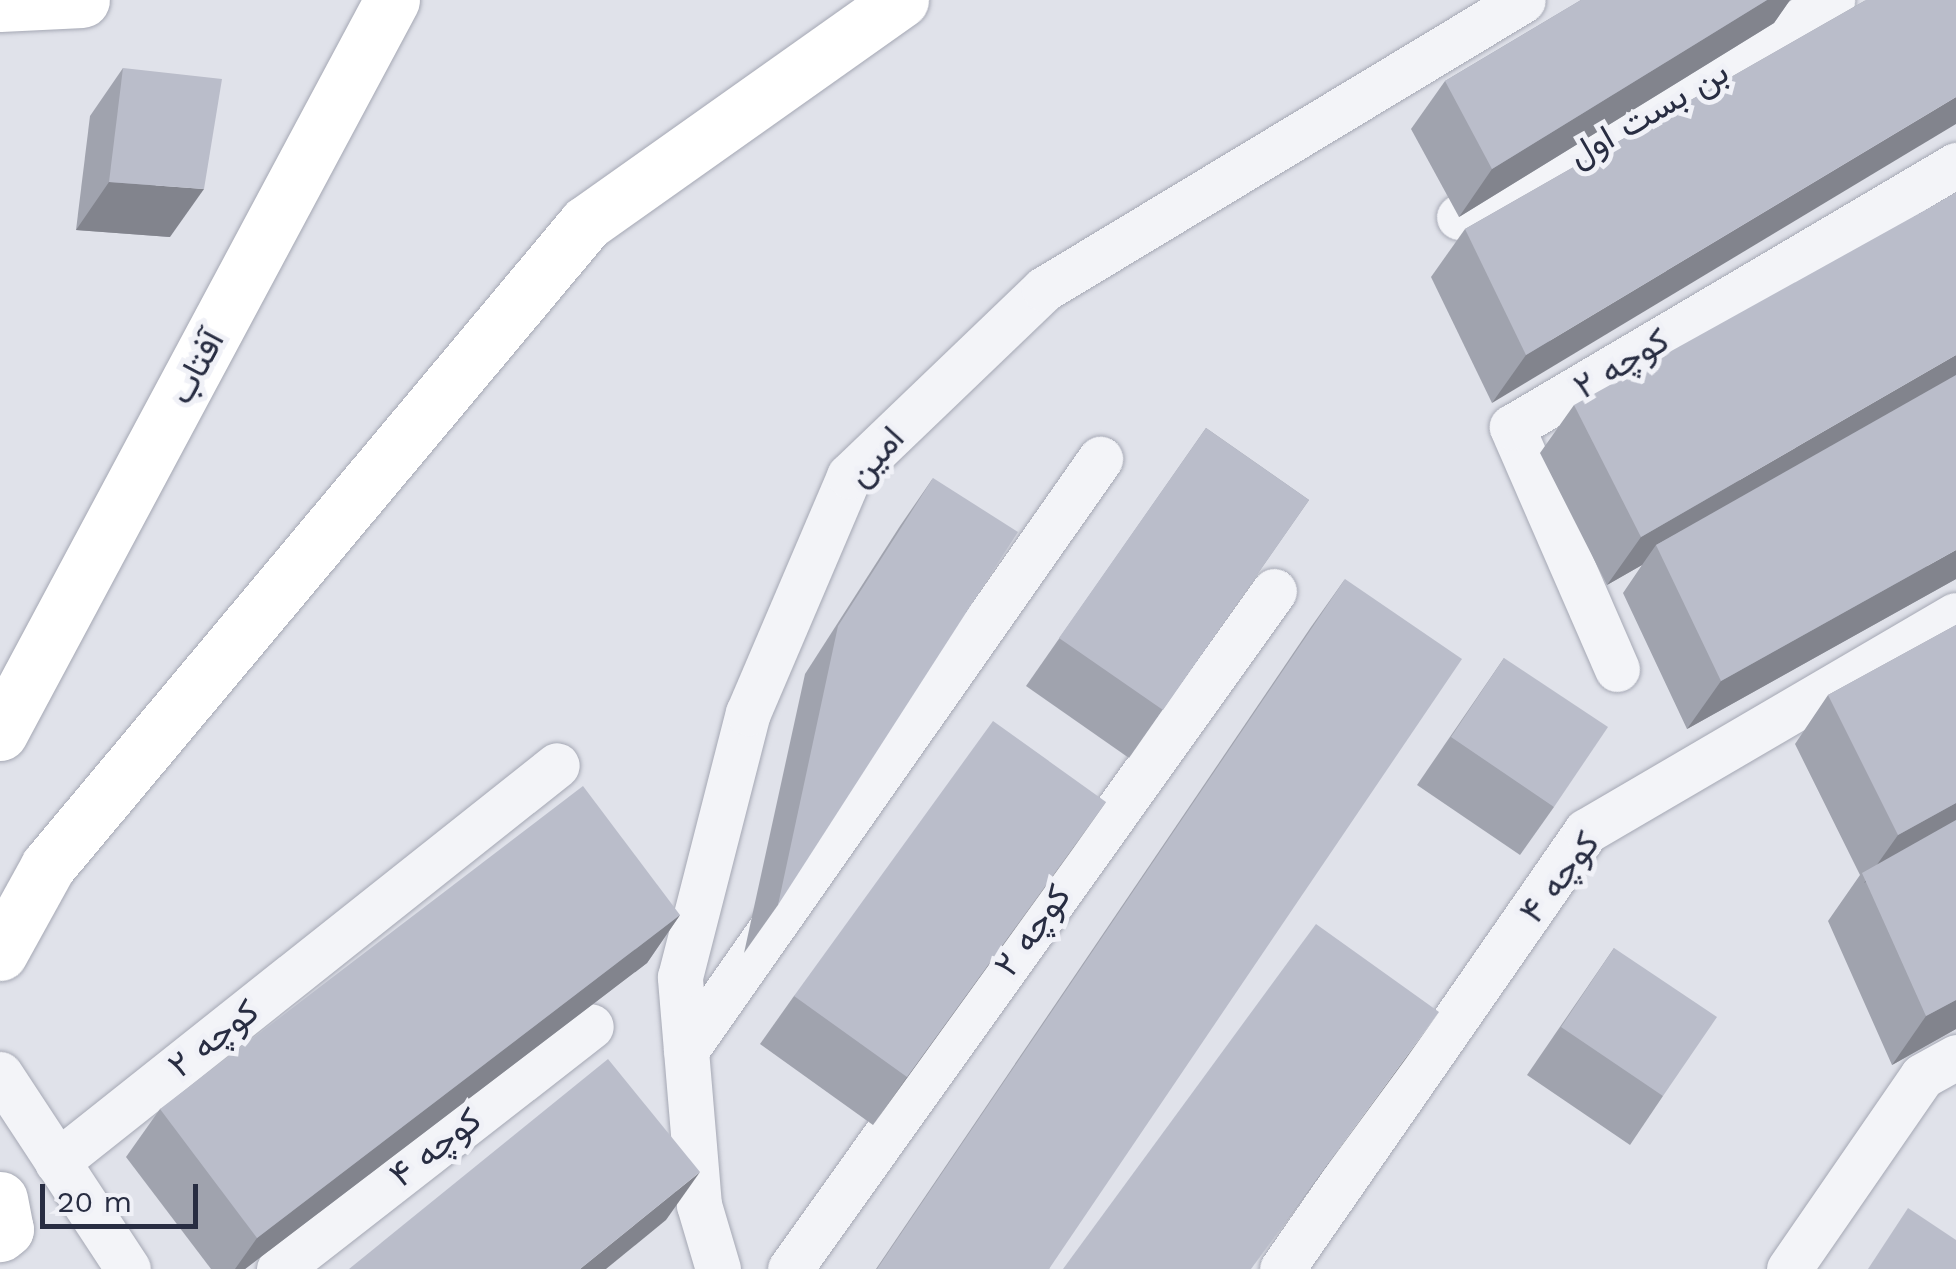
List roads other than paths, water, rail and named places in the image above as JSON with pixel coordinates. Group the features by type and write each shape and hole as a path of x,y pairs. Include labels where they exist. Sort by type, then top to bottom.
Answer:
{"street":[{"path":"0,4 82,0"},
{"name":"آفتاب","path":"0,733 392,0"},
{"path":"0,954 48,866 586,223 901,0"},
{"name":"امین","path":"718,1269 699,1205 680,977 748,714 849,476 1044,289 1523,0"},
{"name":"بن بست اول","path":"1458,218 1682,98 1832,0"},
{"name":"کوچه ۲","path":"1617,669 1512,426 1956,165"},
{"path":"686,1050 1100,459"},
{"name":"کوچه ۲","path":"790,1269 1274,592"},
{"name":"کوچه ۴","path":"1282,1269 1586,831 1956,615"},
{"name":"کوچه ۲","path":"57,1162 557,765"},
{"name":"کوچه ۴","path":"280,1269 591,1026"},
{"path":"1788,1269 1922,1076 1956,1057"},
{"path":"0,1074 128,1269"},
{"path":"0,1199 6,1229 0,1234"}]}
